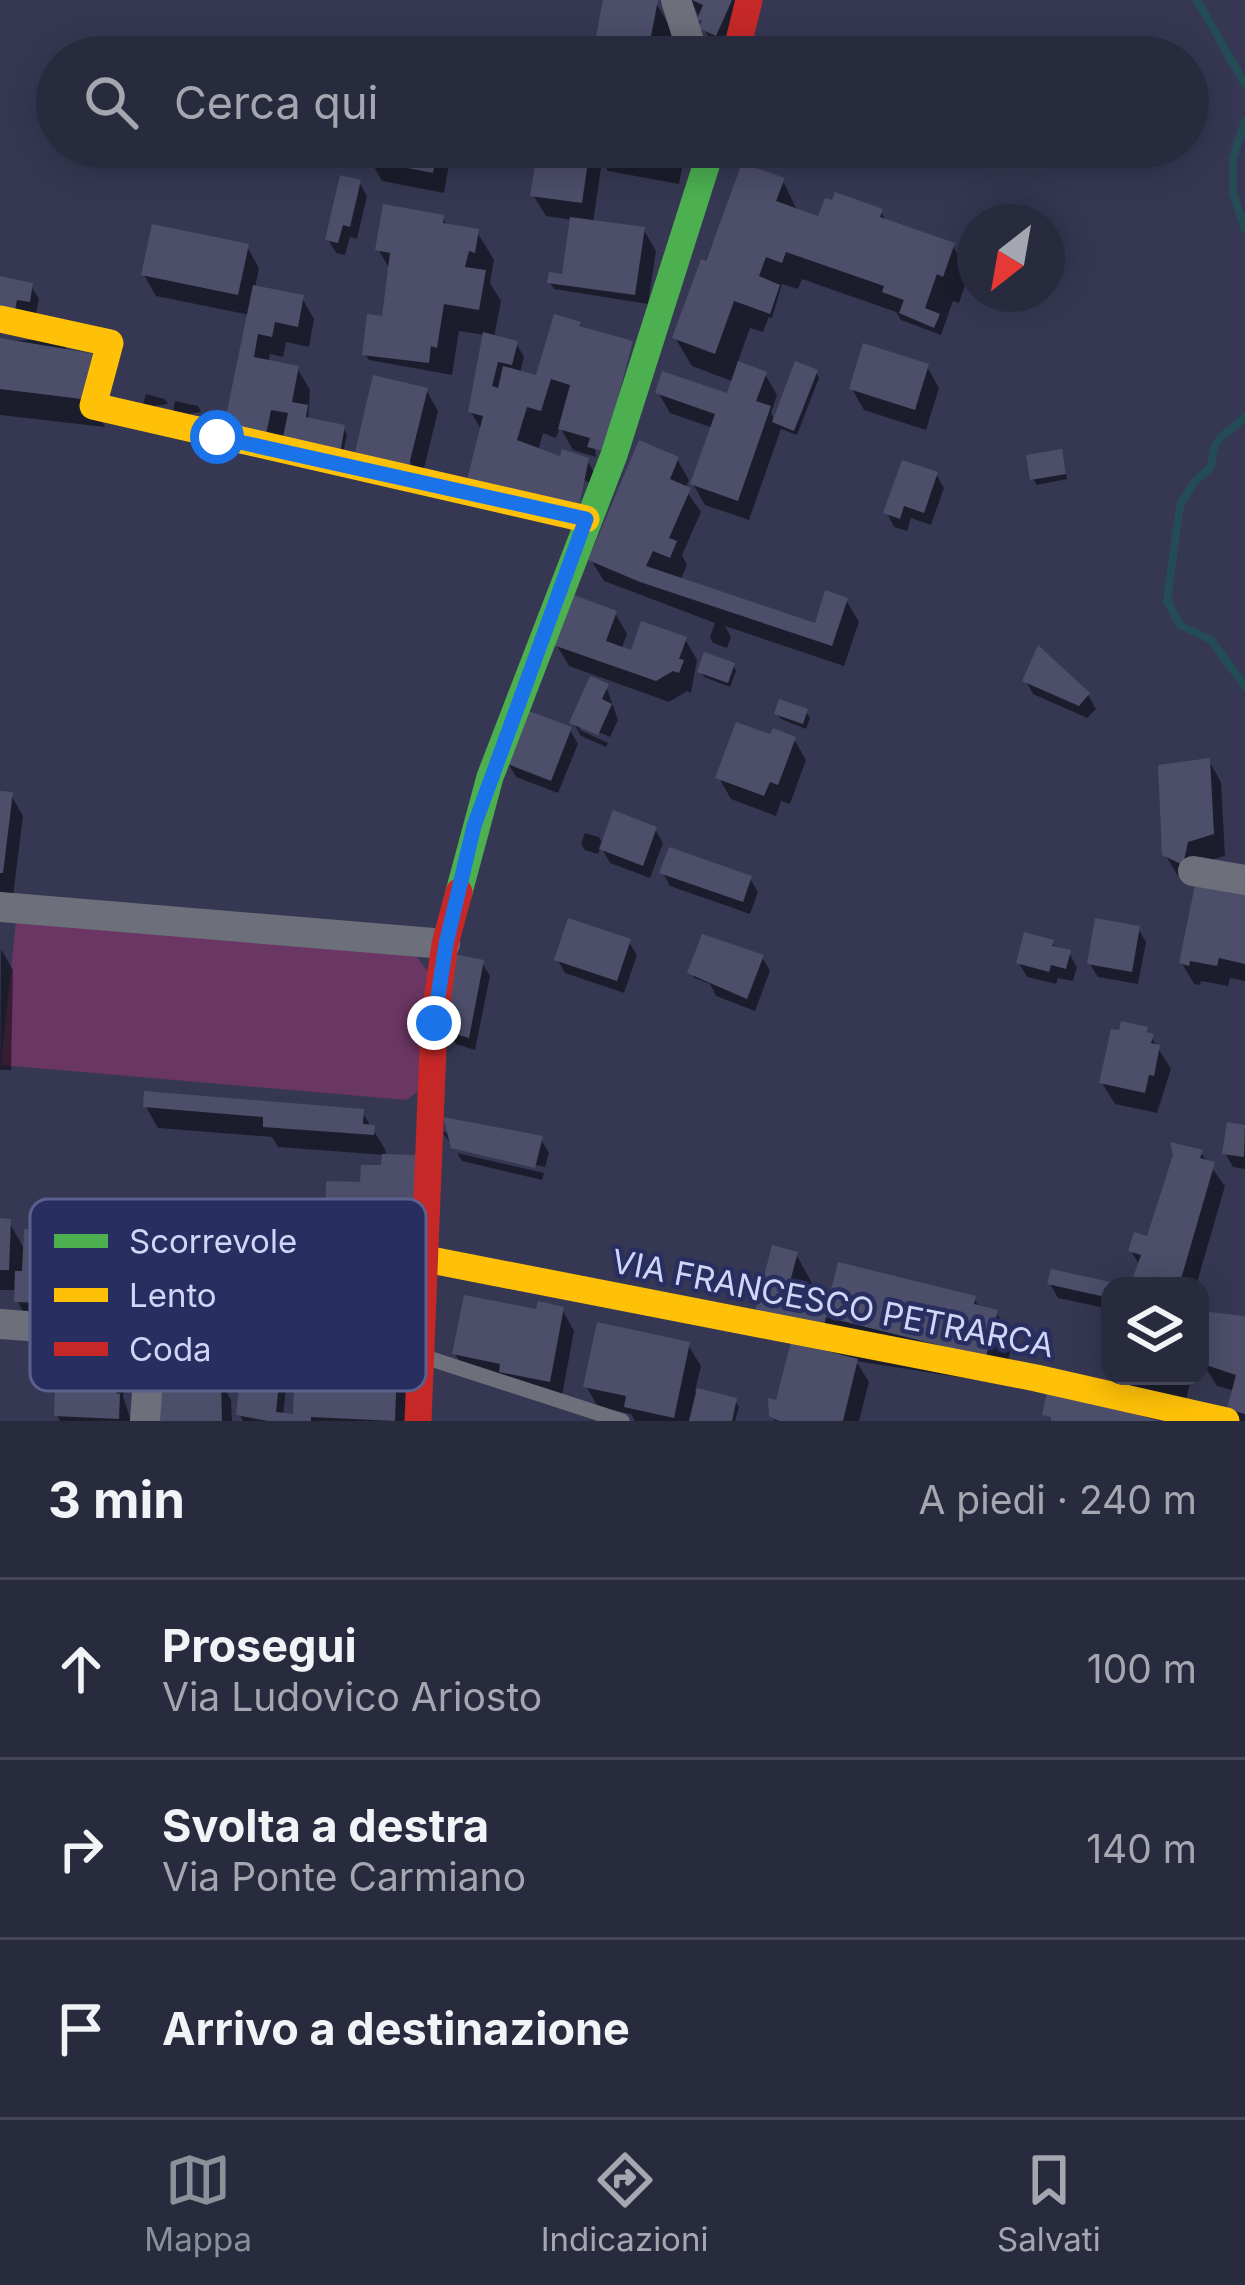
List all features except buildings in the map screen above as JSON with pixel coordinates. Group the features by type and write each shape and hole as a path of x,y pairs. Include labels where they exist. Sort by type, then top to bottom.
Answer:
{"street":[{"path":"676,0 687,36"},
{"path":"740,36 749,0"},
{"path":"426,1259 434,1023 446,944 484,793 614,455 705,168"},
{"path":"0,319 110,343 93,406 586,519"},
{"path":"1193,871 1245,880"},
{"path":"0,908 446,944"},
{"name":"VIA FRANCESCO PETRARCA","path":"426,1259 1036,1378 1226,1421"},
{"path":"0,1324 30,1326"},
{"path":"145,1421 147,1391"},
{"path":"418,1421 419,1391"}],"lane":[{"path":"426,1358 622,1421"}],"shaded area":[{"path":"16,921 416,956 429,973 422,1089 406,1100 1,1065"}],"waterway":[{"path":"1197,0 1245,84"},
{"path":"1245,121 1233,159 1233,193 1245,229"},
{"path":"1245,417 1218,441 1211,467 1180,505 1167,601 1180,625 1211,640 1245,686"}],"traffic: fast":[{"path":"459,892 490,777 614,455 705,168"}],"traffic: slow":[{"path":"0,319 110,343 93,406 586,519"},
{"path":"426,1259 1036,1378 1226,1421"}],"traffic: jam":[{"path":"740,36 749,0"},
{"path":"426,1222 434,1023 445,944 459,892"},
{"path":"418,1421 419,1391"}],"route":[{"path":"217,437 586,519 474,826 446,944 434,1023"}]}
